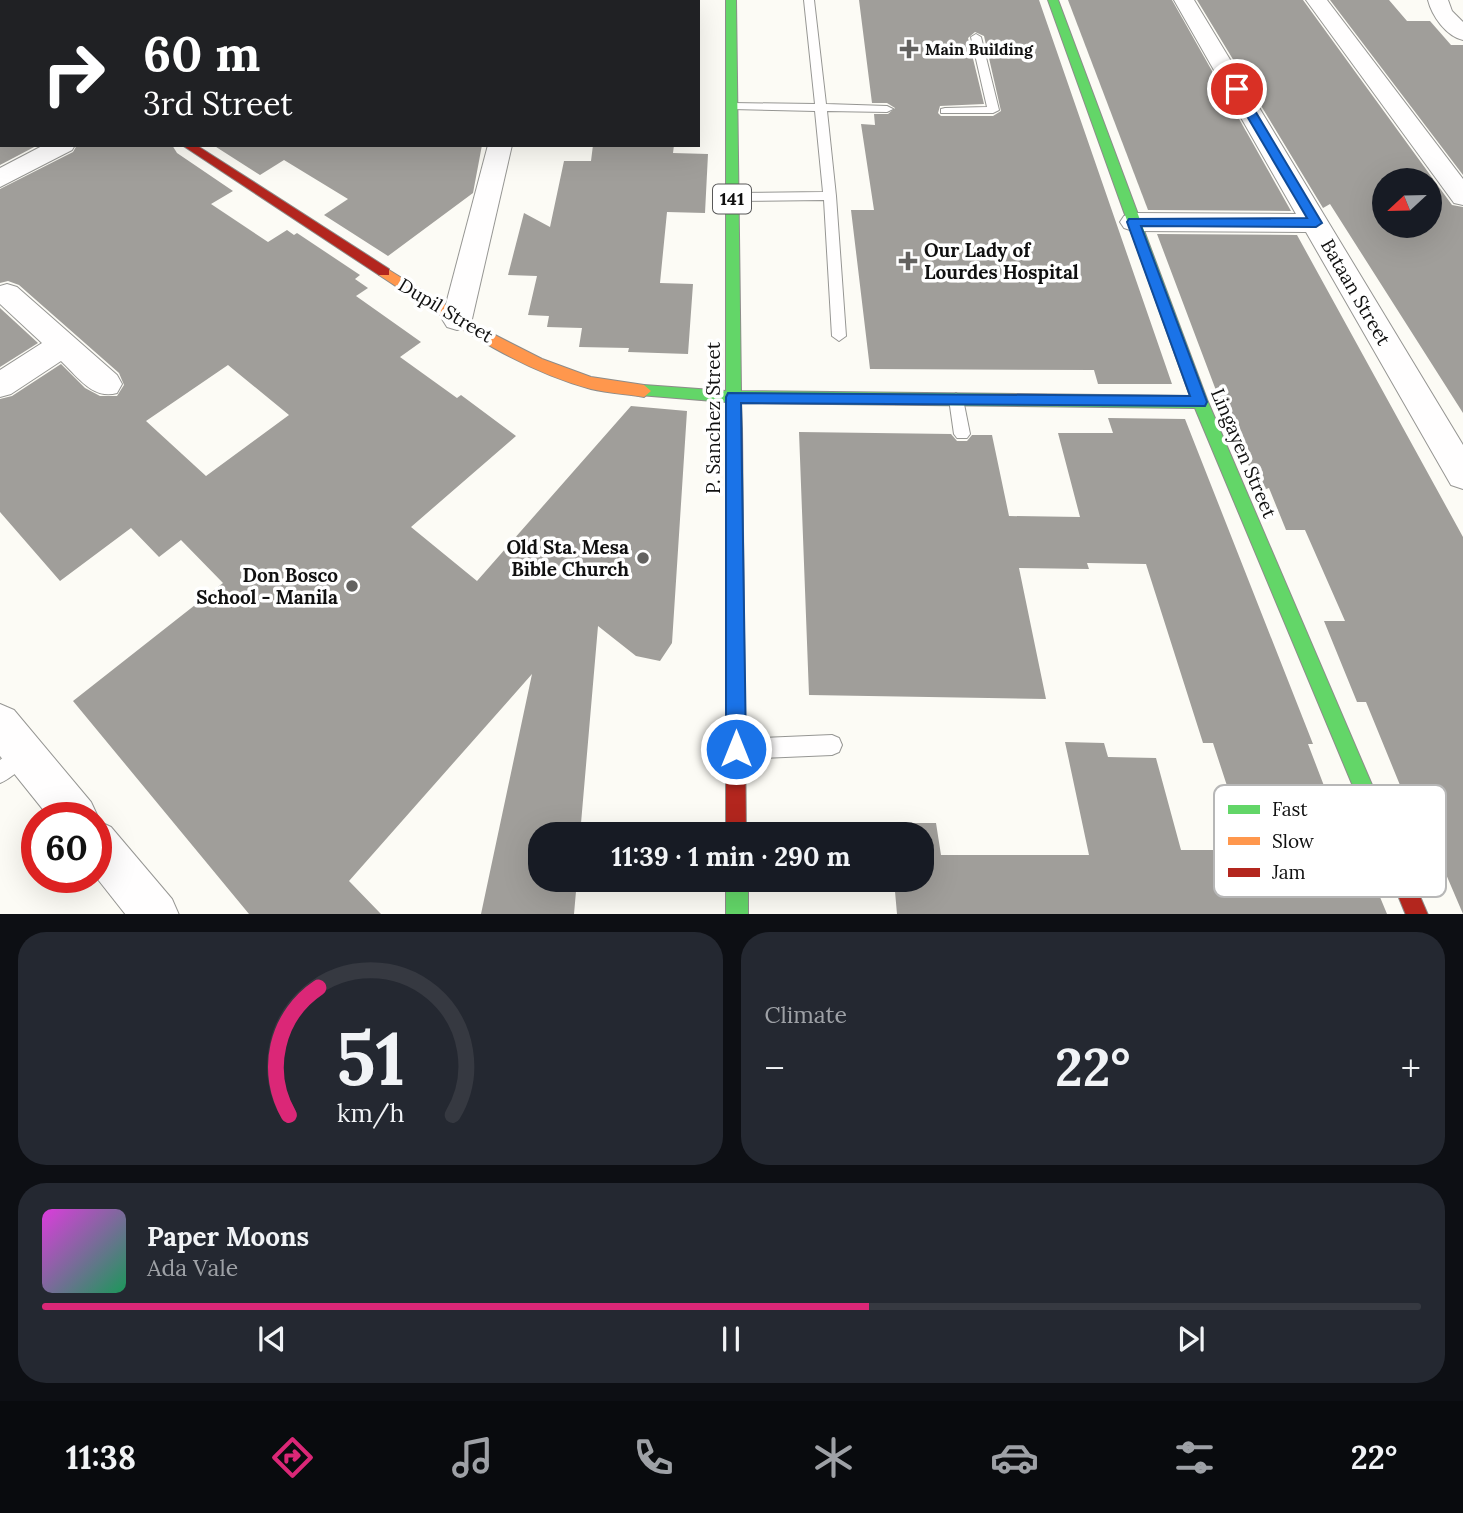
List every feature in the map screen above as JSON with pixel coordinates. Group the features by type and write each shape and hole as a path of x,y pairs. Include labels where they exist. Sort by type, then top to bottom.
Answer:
{"street":[{"name":"P. Sanchez Street","path":"731,0 736,822"},
{"name":"Lingayen Street","path":"1053,0 1200,402 1363,785"},
{"name":"Bataan Street","path":"1184,0 1463,475"},
{"path":"1316,0 1463,197"},
{"path":"1438,0 1442,13 1459,26"},
{"path":"0,179 60,147"},
{"name":"Dupil Street","path":"191,147 457,319 543,365 592,383 658,393 733,397 1200,402"},
{"path":"457,319 500,147"},
{"path":"1133,222 1316,223"},
{"path":"8,294 106,384"},
{"path":"0,385 63,345"},
{"path":"8,750 61,802"},
{"path":"112,861 155,914"},
{"path":"737,892 737,914"},
{"name":"Lingayen Street","path":"1410,897 1418,914"}],"lane":[{"path":"809,0 830,197 839,337"},
{"path":"945,111 993,110 975,37"},
{"path":"732,106 887,108"},
{"path":"732,197 830,197"},
{"path":"956,399 962,435"},
{"path":"736,749 832,745"}],"building":[{"name":"Our Lady of Lourdes Hospital","path":"859,0 1039,0 1172,384 1098,384 1094,370 870,369 851,210 874,210 861,124 875,125 874,114 888,114 895,108 887,103 872,103","holes":["975,32 984,36 1001,111 993,116 941,116 938,113 940,106 984,104 968,38"]},
{"path":"1068,0 1172,0 1291,211 1148,210"},
{"path":"1197,0 1303,0 1425,168 1372,168 1372,238 1442,238 1442,191 1452,205 1463,207 1463,413 1330,204 1323,208"},
{"path":"1330,0 1389,0 1407,21 1430,21 1451,45 1463,45 1463,175"},
{"path":"0,147 34,147 0,165"},
{"path":"76,147 173,147 177,153 233,191 211,204 268,242 287,230 294,235 297,233 360,275 355,279 368,288 356,296 421,342 400,357 457,398 461,395 516,436 411,527 477,581 631,406 687,411 672,643 660,661 636,656 598,626 581,822 528,822 528,892 576,892 574,914 481,914 532,674 349,881 381,914 249,914 73,701 223,583 181,540 159,557 131,528 60,581 0,512 0,399 12,396 61,364 85,388 100,396 117,396 124,385 119,373 19,285 8,281 0,283 0,189 73,152","holes":["228,365 289,415 206,476 146,421"]},
{"path":"216,147 482,147 473,193 388,256 324,215 348,199 284,160 260,175"},
{"path":"593,147 674,147 673,153 708,154 705,213 667,212 660,283 693,284 688,354 628,352 629,348 579,347 582,328 547,327 549,316 528,315 537,276 508,275 524,213 550,227 564,161 591,161"},
{"path":"1157,234 1297,235 1463,537 1463,914 1446,874 1446,785 1400,785 1366,702 1357,702 1324,621 1345,621 1305,530 1286,530 1269,488 1260,491 1220,401"},
{"path":"0,308 38,343 0,367"},
{"path":"1108,418 1185,419 1313,744 1308,744 1324,785 1227,785 1213,743 1203,743 1146,564 1087,563 1089,569 1019,568 1046,699 809,695 799,432 951,434 957,441 967,441 972,435 992,435 1009,516 1080,517 1058,433 1113,433"},
{"path":"1065,742 1104,743 1108,757 1156,758 1181,850 1214,850 1214,897 1380,897 1387,914 897,914 895,892 934,892 934,823 941,855 1089,855"}],"traffic: fast":[{"path":"731,0 734,429"},
{"path":"1053,0 1200,402 1362,785"},
{"path":"644,391 733,397 1200,402"},
{"path":"737,892 737,914"}],"traffic: slow":[{"path":"384,272 484,335 537,363 591,383 644,391"}],"traffic: jam":[{"path":"191,147 384,272"},
{"path":"734,429 736,822"},
{"path":"1409,897 1417,914"}],"place":[{"name":"Main Building","path":"909,49"},
{"name":"Our Lady of Lourdes Hospital","path":"908,261"},
{"name":"Old Sta. Mesa Bible Church","path":"643,558"},
{"name":"Don Bosco School - Manila","path":"352,586"}],"route":[{"path":"736,749 733,397 1200,402 1133,222 1316,223 1237,89"}]}
